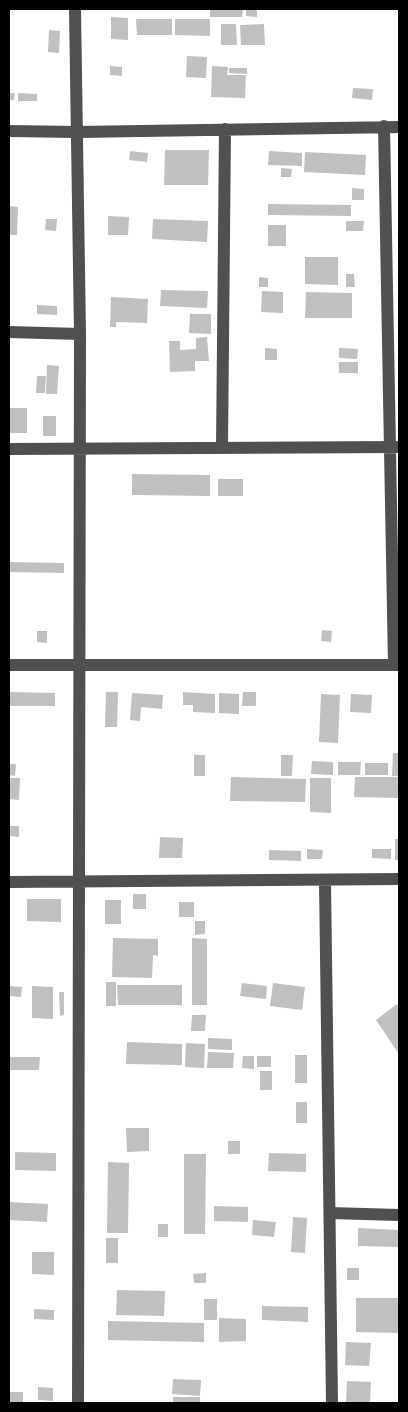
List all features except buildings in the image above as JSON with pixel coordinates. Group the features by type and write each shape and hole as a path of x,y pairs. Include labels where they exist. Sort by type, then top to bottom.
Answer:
{"street":[{"path":"75,9 80,334 78,1403"},
{"path":"9,665 397,665 395,448 384,126"},
{"path":"9,131 77,132 399,127"},
{"path":"222,448 225,130"},
{"path":"9,332 80,334"},
{"path":"9,449 395,448"},
{"path":"9,882 399,879"},
{"path":"326,881 332,1403"},
{"path":"330,1213 399,1215"}]}
